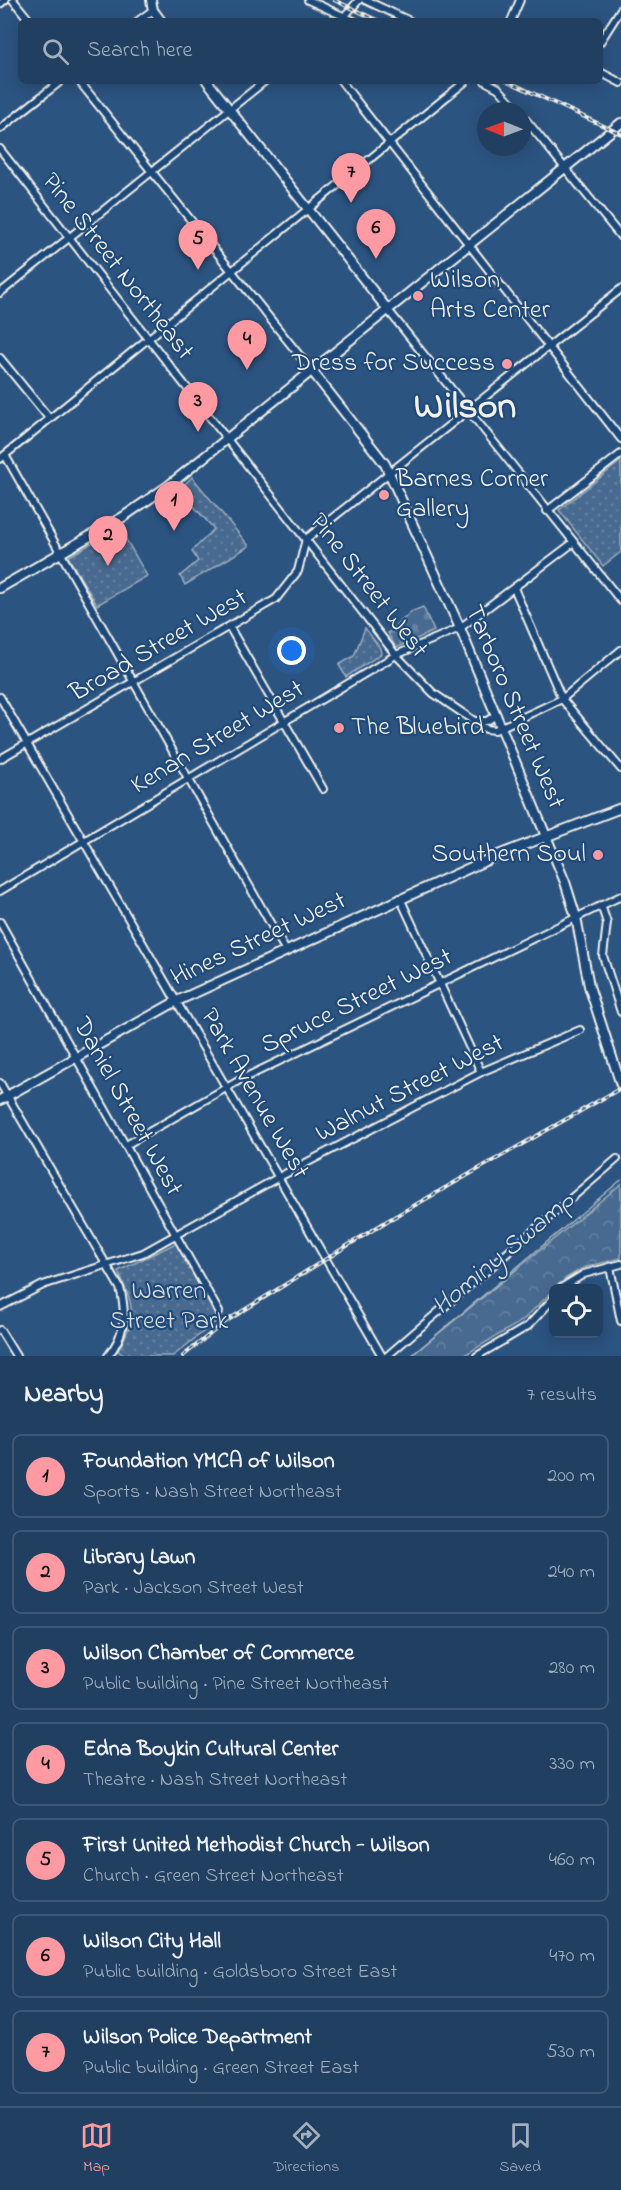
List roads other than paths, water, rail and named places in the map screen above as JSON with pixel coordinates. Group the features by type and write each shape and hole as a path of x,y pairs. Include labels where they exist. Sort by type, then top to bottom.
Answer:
{"main road":[{"path":"151,0 153,10 159,18"},
{"path":"209,84 388,310"},
{"path":"0,588 151,499 621,123"},
{"name":"Tarboro Street West","path":"312,371 389,472 460,628 576,917 589,986 621,1085"},
{"name":"Hines Street West","path":"0,1100 177,1001 400,898 545,837 621,808"}],"street":[{"path":"0,4 5,0"},
{"path":"14,0 28,18"},
{"path":"308,0 341,18"},
{"path":"344,18 359,0"},
{"path":"365,0 404,18"},
{"path":"512,18 520,0"},
{"path":"603,37 621,9"},
{"path":"142,18 153,10"},
{"path":"603,74 621,83"},
{"path":"0,129 57,84"},
{"path":"81,84 312,371"},
{"path":"0,293 260,84"},
{"path":"343,84 621,439"},
{"path":"286,951 60,553 2,457 462,84"},
{"path":"491,84 498,88 511,102"},
{"path":"531,126 621,237"},
{"name":"Pine Street Northeast","path":"0,149 226,437"},
{"path":"306,539 621,289"},
{"path":"388,310 621,601"},
{"path":"0,358 50,418"},
{"name":"Pine Street West","path":"226,437 396,655 427,688 486,729 502,728"},
{"path":"547,511 621,454"},
{"name":"Broad Street West","path":"0,759 267,606 282,593 298,571 306,539"},
{"name":"Kenan Street West","path":"0,891 396,655 460,628 573,543"},
{"path":"514,588 562,699 621,769"},
{"path":"230,628 323,789"},
{"path":"502,728 562,699 621,650"},
{"name":"Park Avenue West","path":"0,697 382,1356"},
{"path":"474,721 487,721 496,715"},
{"name":"Spruce Street West","path":"126,1145 228,1088 621,896"},
{"path":"400,898 481,1072"},
{"path":"601,905 607,923 603,956 621,1010"},
{"name":"Daniel Street West","path":"0,922 219,1312"},
{"name":"Walnut Street West","path":"0,1307 43,1285 135,1256 279,1177 481,1072 580,1029"},
{"path":"0,1083 120,1288 124,1313 121,1339 108,1356"},
{"path":"387,1356 617,1159"},
{"path":"567,1284 577,1277 621,1264"},
{"path":"610,1267 621,1321"},
{"path":"477,1356 485,1354 528,1326 549,1303"},
{"path":"0,1329 15,1356"}],"waterway":[{"name":"Hominy Swamp","path":"411,1356 621,1180"}],"railway":[{"path":"334,0 373,18"},
{"path":"513,84 621,134"},
{"path":"183,1356 225,1322 387,1221 621,1088"}],"place":[{"name":"Wilson Police Department","path":"351,203"},
{"name":"Wilson City Hall","path":"376,259"},
{"name":"First United Methodist Church - Wilson","path":"198,270"},
{"name":"Wilson Arts Center","path":"418,296"},
{"name":"Dress for Success","path":"507,364"},
{"name":"Edna Boykin Cultural Center","path":"247,370"},
{"name":"Wilson Chamber of Commerce","path":"198,432"},
{"name":"Barnes Corner Gallery","path":"384,495"},
{"name":"Foundation YMCA of Wilson","path":"174,531"},
{"name":"Library Lawn","path":"108,566"},
{"name":"The Bluebird","path":"339,728"},
{"name":"Southern Soul","path":"598,855"}],"district":[{"name":"Wilson","path":"465,408"}],"park label":[{"name":"Warren Street Park","path":"169,1307"}]}
